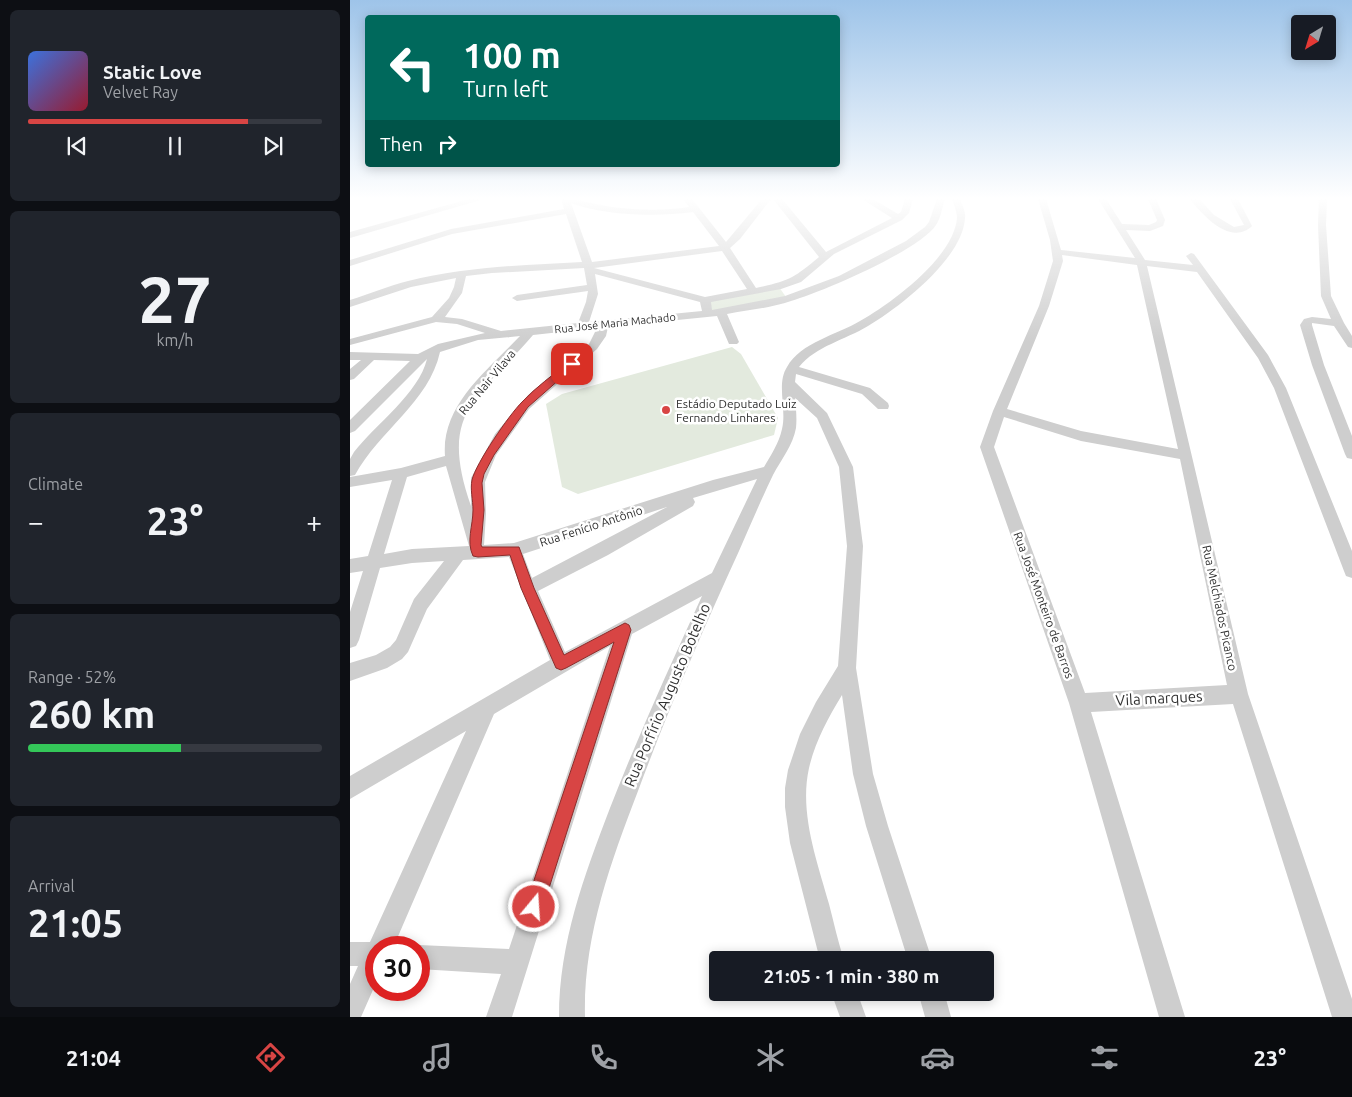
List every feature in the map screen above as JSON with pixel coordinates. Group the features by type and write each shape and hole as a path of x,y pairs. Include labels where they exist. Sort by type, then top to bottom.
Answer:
{"street":[{"path":"350,263 404,246"},
{"path":"582,246 589,267 593,287 593,294 582,327"},
{"path":"816,246 824,256"},
{"path":"589,267 705,300 781,286 797,280 805,275 824,256 843,246"},
{"name":"Rua José Maria Machado","path":"350,428 420,358 439,348 469,339 708,314 788,299 843,278 902,246"},
{"path":"789,376 800,359 813,349 880,314 899,301 923,280 949,246"},
{"name":"Rua José Monteiro de Barros","path":"1056,246 1058,262 1044,306 999,411 986,447 1079,703 1172,1017"},
{"name":"Rua Melchiados Picanco","path":"1131,246 1141,261 1152,301 1239,694 1346,1017"},
{"path":"1324,246 1326,296 1338,323 1352,345"},
{"path":"350,304 409,284 461,274 492,270 589,267 725,248 753,291"},
{"path":"1058,252 1198,268"},
{"path":"1191,256 1264,358 1280,388 1352,570"},
{"path":"436,319 456,298 461,283 461,274"},
{"path":"781,286 788,299"},
{"path":"517,298 593,287"},
{"path":"705,300 708,314"},
{"path":"721,312 733,342"},
{"path":"350,342 436,319 458,320 503,335"},
{"path":"1338,323 1312,320 1308,321 1306,325 1321,374 1352,454"},
{"path":"477,548 479,510 477,483 479,474 490,453 524,404 593,346 602,332 603,326"},
{"name":"Rua Nair Vilava","path":"477,548 452,459 452,440 460,412 530,333"},
{"path":"350,471 358,456 369,442 419,386 439,348"},
{"path":"350,356 420,358"},
{"path":"350,376 371,357"},
{"path":"789,376 856,387 866,391 883,406"},
{"path":"789,376 822,416 846,467 855,546 847,668 863,774 877,826 917,951"},
{"name":"Rua Porfírio Augusto Botelho","path":"572,1017 575,956 589,896 629,784 717,579 789,429 789,376"},
{"path":"999,411 1081,436 1121,445 1186,455"},
{"path":"350,482 401,473 452,459"},
{"name":"Rua Fenício Antônio","path":"350,566 412,556 459,553 477,548 514,550 713,486 768,471"},
{"path":"350,640 401,473"},
{"path":"528,588 640,529 713,486"},
{"path":"514,550 528,588 561,664"},
{"path":"350,672 381,662 396,653 402,646 420,604 459,553"},
{"path":"350,788 561,664 717,579"},
{"path":"499,1017 625,630"},
{"path":"830,951 803,849 795,810 796,786 802,753 814,724 847,668"},
{"name":"Vila marques","path":"1079,703 1239,694"},
{"path":"385,936 487,707"},
{"path":"350,954 365,955"},
{"path":"430,958 516,962"},
{"path":"350,1013 365,980"},
{"path":"847,1001 853,1017"},
{"path":"933,1001 938,1017"}],"shaded area":[{"path":"779,287 786,297 711,311 709,299"},
{"path":"732,347 741,354 778,418 774,435 578,494 562,487 546,404 562,394"}],"place":[{"name":"Estádio Deputado Luiz Fernando Linhares","path":"666,410"}],"route":[{"path":"534,907 625,630 561,664 528,588 514,550 478,552 476,545 479,510 477,483 479,474 490,453 524,404 572,364"}]}
